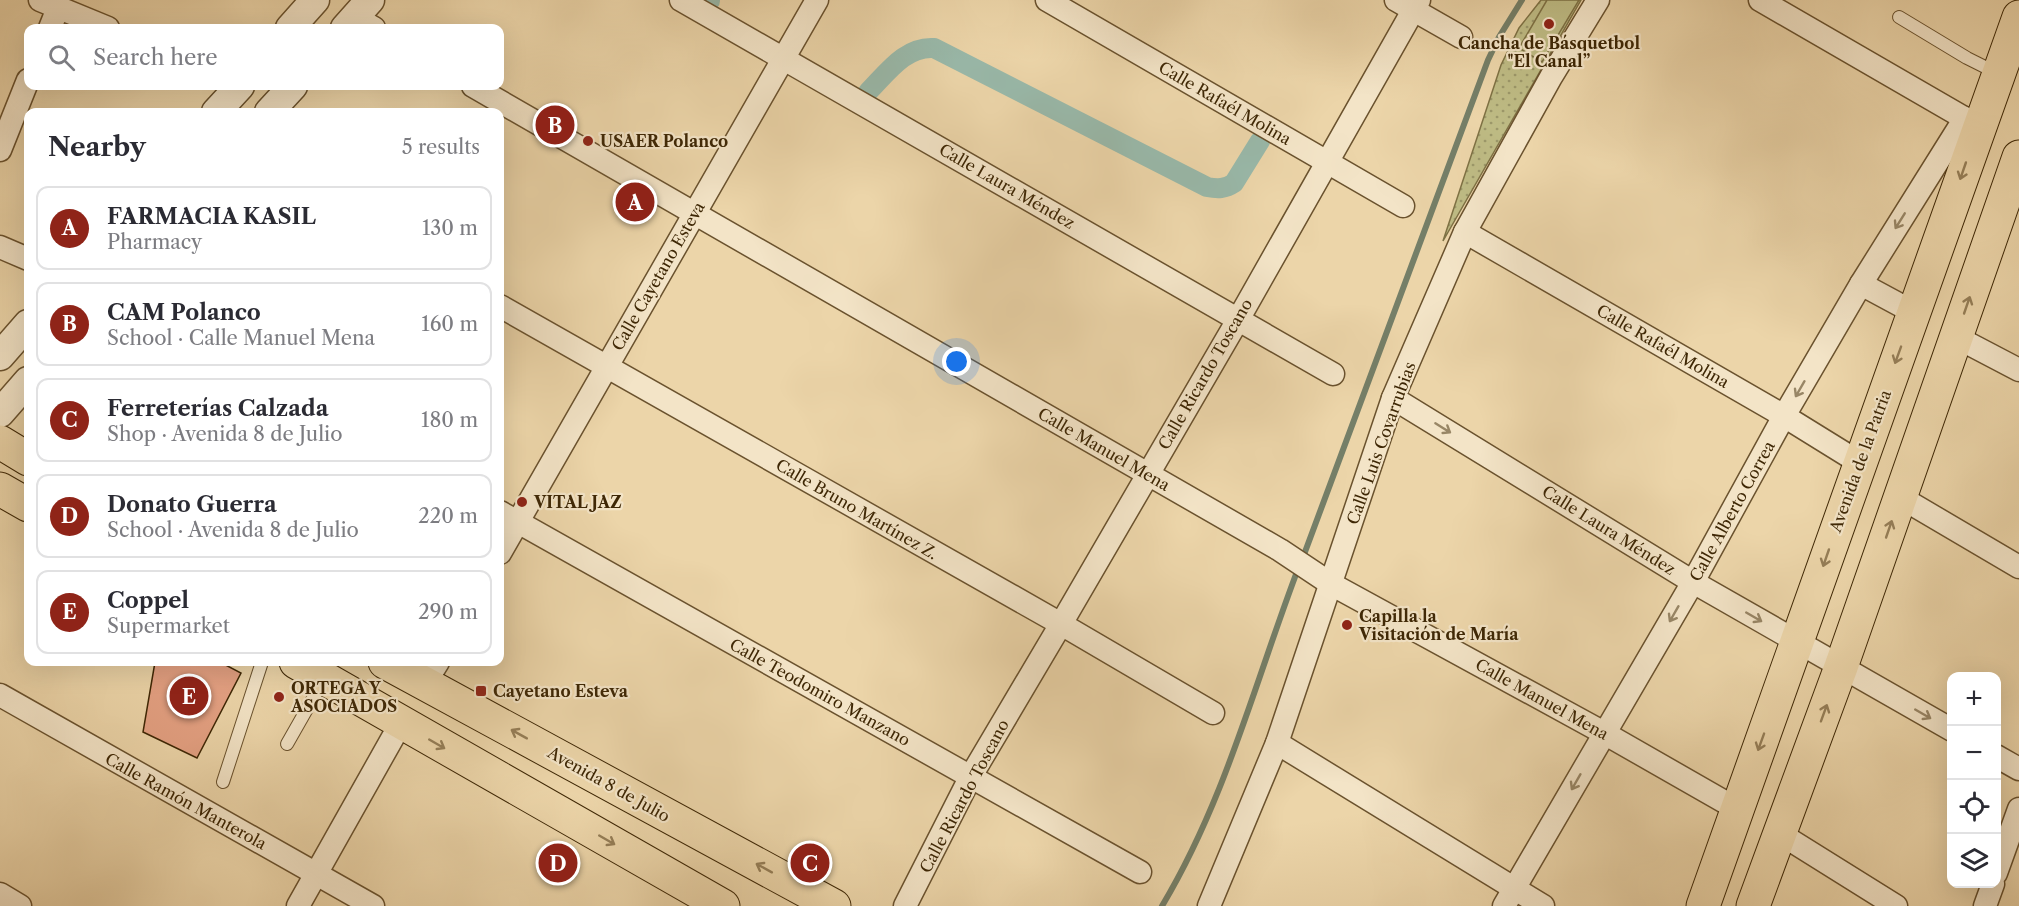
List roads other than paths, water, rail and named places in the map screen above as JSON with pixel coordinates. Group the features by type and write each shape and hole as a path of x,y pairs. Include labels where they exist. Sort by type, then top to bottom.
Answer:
{"main road":[{"name":"Avenida de la Patria","path":"1703,906 1913,312 1972,122 1998,73 2019,17"},
{"path":"1753,906 1841,666 2019,157"},
{"path":"0,442 24,457"},
{"path":"0,489 24,503"},
{"path":"303,666 723,906"},
{"name":"Avenida 8 de Julio","path":"404,666 431,672 834,906"}],"street":[{"path":"293,24 314,0"},
{"name":"Calle Laura Méndez","path":"681,0 1239,318 1333,374"},
{"name":"Calle Cayetano Esteva","path":"504,535 508,517 606,366 817,0"},
{"name":"Calle Rafaél Molina","path":"1047,0 1403,206"},
{"name":"Calle Luis Covarrubias","path":"1209,906 1277,743 1328,581 1393,398 1465,232 1551,77 1598,0"},
{"path":"1760,0 1972,122"},
{"name":"Calle Ricardo Toscano","path":"905,906 971,776 1239,318 1327,162 1409,3"},
{"path":"1409,3 1461,37"},
{"path":"50,24 49,4 98,24"},
{"path":"0,150 23,110 26,90"},
{"path":"220,108 236,90"},
{"path":"273,108 289,90"},
{"name":"Calle Manuel Mena","path":"480,90 1280,550 1328,581 1737,809"},
{"name":"Calle Alberto Correa","path":"1508,897 1693,582 1784,416 1861,284 1972,122"},
{"name":"Calle Rafaél Molina","path":"1465,232 1784,416 1860,463"},
{"path":"0,247 24,257"},
{"path":"1861,284 1913,312"},
{"name":"Calle Bruno Martínez Z.","path":"504,308 1061,624 1213,713"},
{"path":"0,356 24,329"},
{"path":"1956,337 2019,370"},
{"path":"0,413 24,386"},
{"name":"Calle Laura Méndez","path":"1393,398 1693,582 1947,727"},
{"path":"1900,497 2019,567"},
{"name":"Calle Teodomiro Manzano","path":"508,517 1140,872"},
{"name":"Calle Ramón Manterola","path":"0,695 373,906"},
{"path":"298,906 401,723"},
{"path":"1277,743 1508,897 1543,906"},
{"path":"2001,759 2019,769"},
{"path":"2001,859 2019,809"},
{"path":"1779,833 1896,906"},
{"path":"1985,906 1992,888"},
{"path":"0,894 21,906"}],"lane":[{"path":"1899,18 1967,58 1998,73"},
{"path":"223,782 261,666"},
{"path":"287,744 325,678"}],"waterway":[{"path":"1302,560 1488,60 1522,0"},
{"path":"868,92 905,56 914,51 934,48 1211,188 1234,183 1260,141"},
{"path":"1162,906 1204,825 1221,783 1298,569"}],"place":[{"name":"Cancha de Básquetbol \"El Canal”","path":"1549,24"},
{"name":"CAM Polanco","path":"555,125"},
{"name":"USAER Polanco","path":"588,141"},
{"name":"FARMACIA KASIL","path":"635,202"},
{"name":"VITAL JAZ","path":"522,502"},
{"name":"Capilla la Visitación de María","path":"1347,625"},
{"name":"Cayetano Esteva","path":"481,691"},
{"name":"Coppel","path":"189,696"},
{"name":"ORTEGA Y ASOCIADOS","path":"279,697"},
{"name":"Donato Guerra","path":"558,863"},
{"name":"Ferreterías Calzada","path":"810,863"}]}
